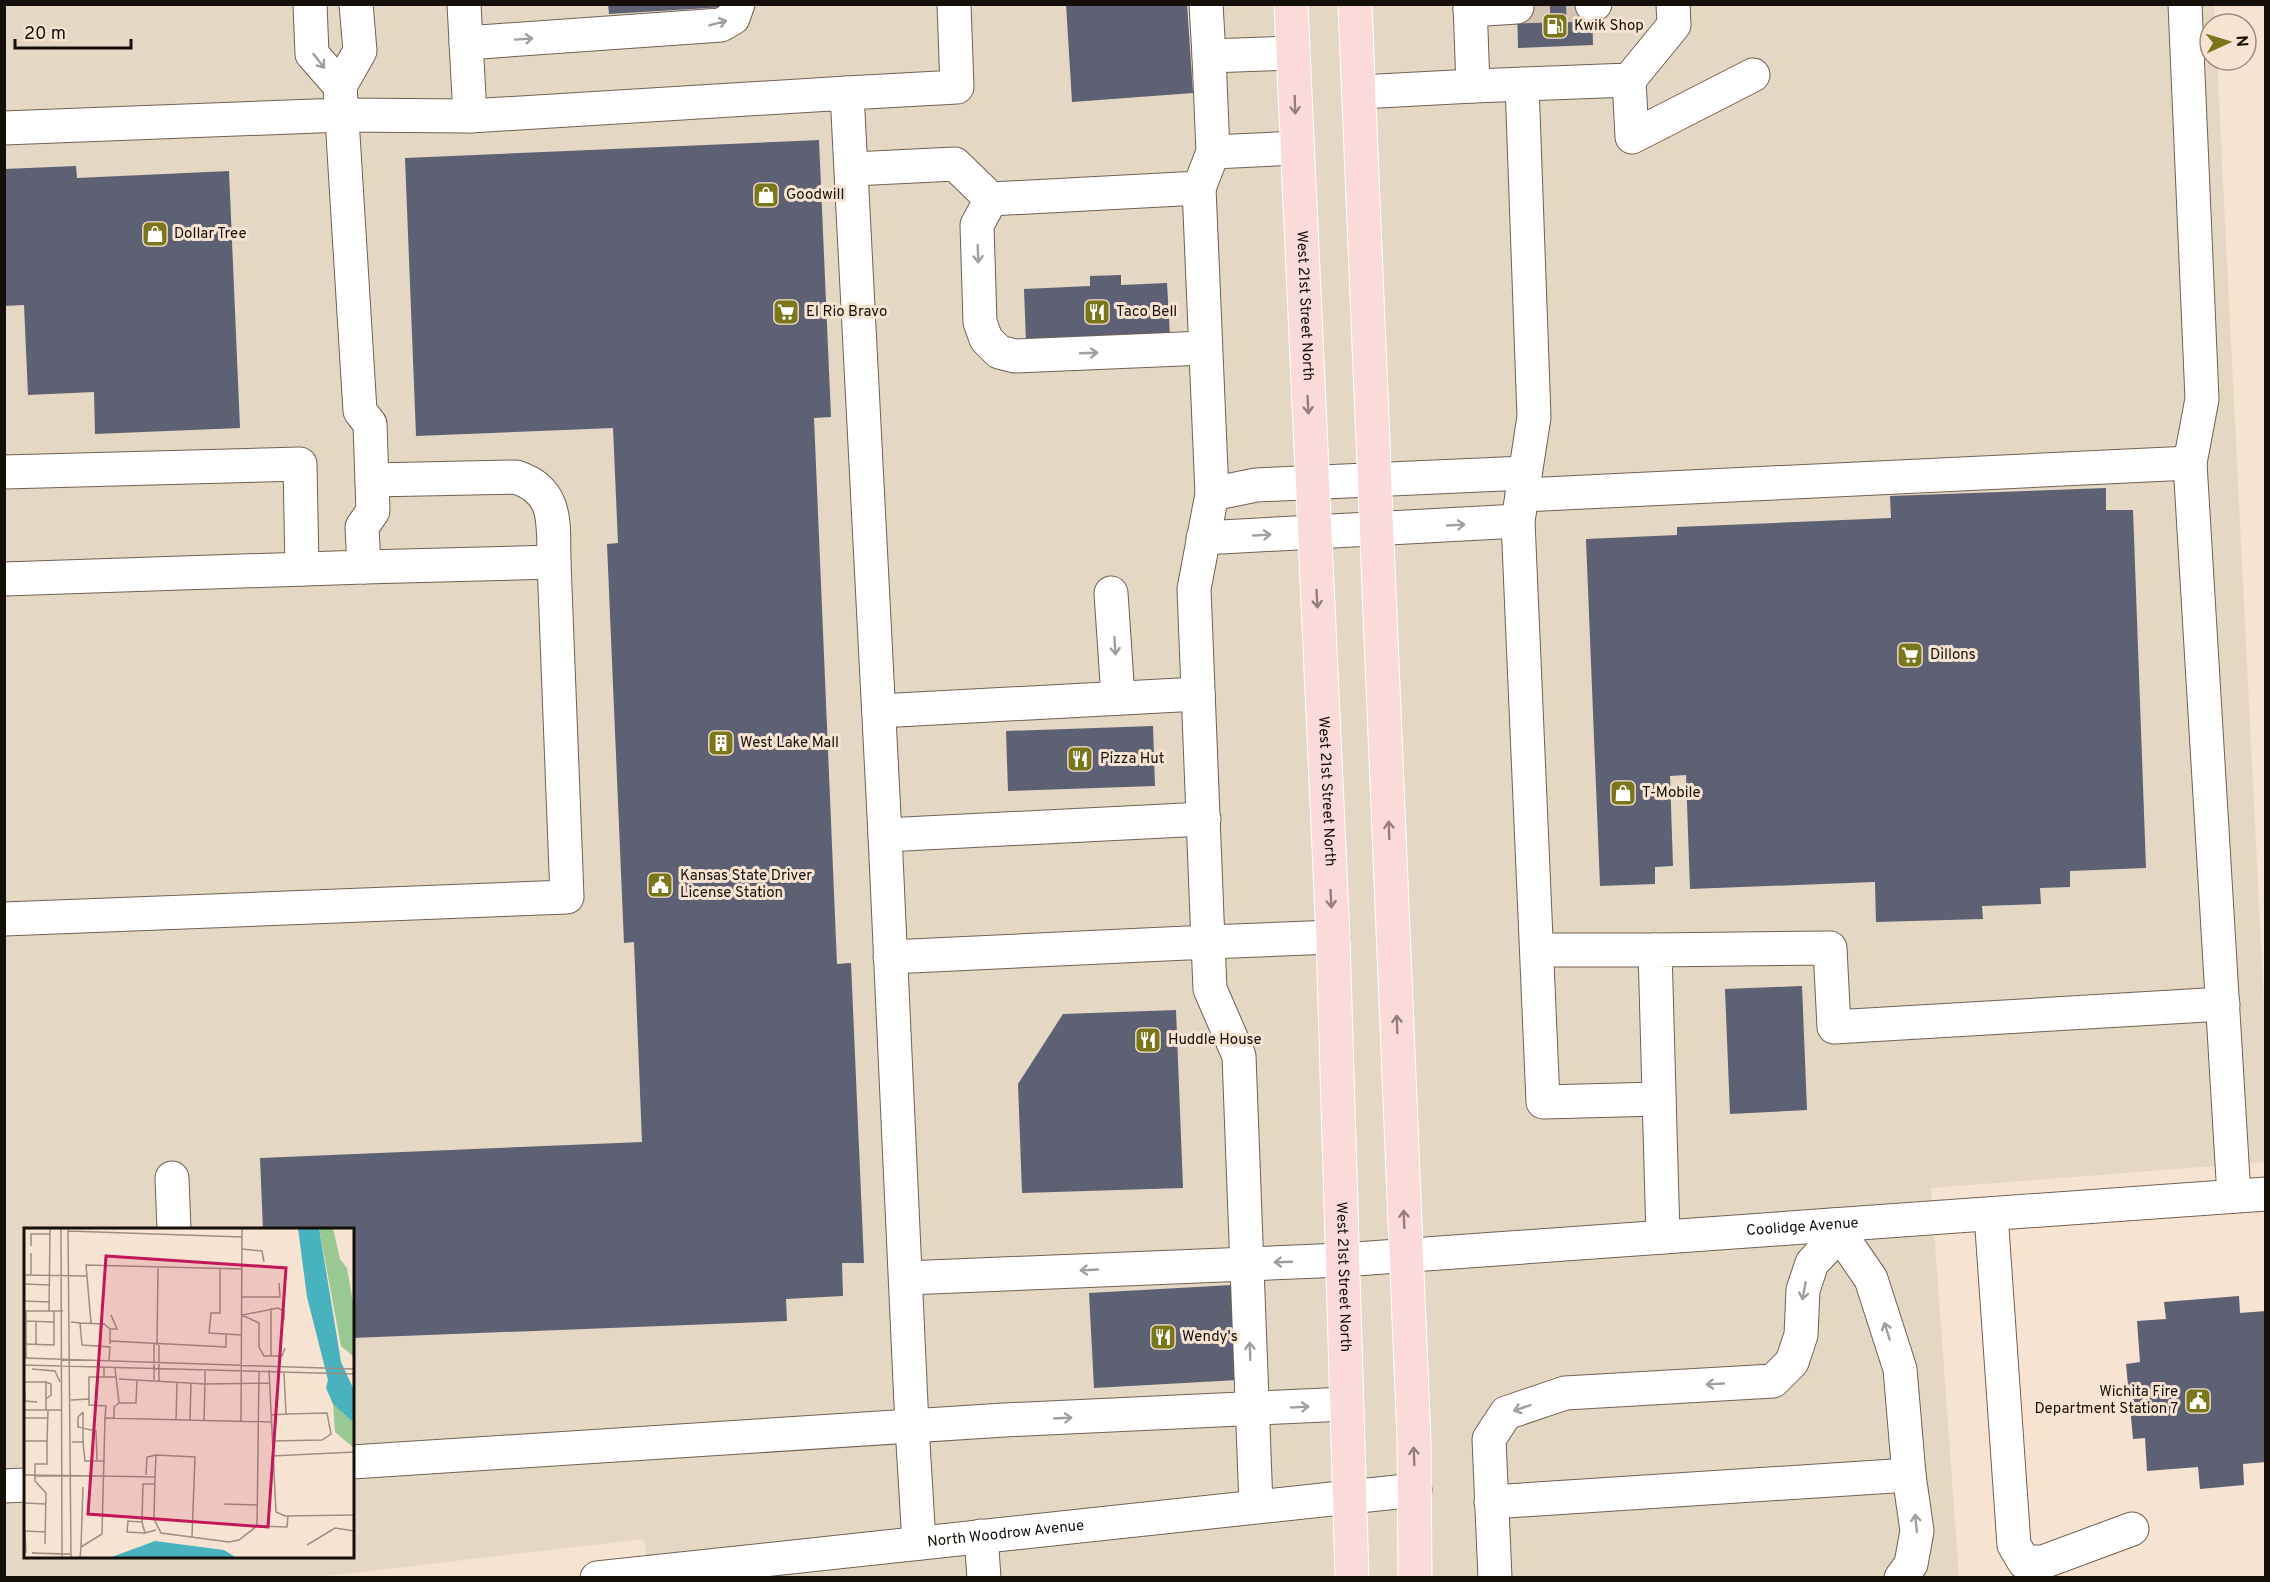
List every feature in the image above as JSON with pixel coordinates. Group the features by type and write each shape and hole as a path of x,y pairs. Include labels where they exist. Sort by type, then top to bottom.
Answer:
{"main road":[{"name":"West 21st Street North","path":"1291,4 1333,937 1352,1578"},
{"path":"1355,4 1406,1256 1416,1578"}],"street":[{"path":"310,4 312,54 341,101"},
{"path":"356,4 360,51 341,101 360,411 370,424 373,512 362,527"},
{"path":"464,4 470,116"},
{"path":"466,43 721,25 733,18 738,4"},
{"path":"4,128 341,101 470,116 957,87 954,4"},
{"path":"1206,4 1213,152 1199,188 1212,494 1194,589 1210,989 1239,1056 1256,1506"},
{"path":"1673,4 1674,26 1629,80 1632,137 1753,75"},
{"path":"2185,4 2202,399 2190,463 2223,1004 2250,1195"},
{"path":"1473,86 1470,7 1517,7"},
{"path":"1209,56 1293,53"},
{"path":"1360,92 1629,80"},
{"path":"1522,84 1534,417 1522,496 1543,1102 1659,1099"},
{"path":"847,93 853,169 919,1543"},
{"path":"1213,152 1296,148"},
{"path":"853,169 955,164 991,199 1199,188"},
{"path":"991,199 977,225 980,322 986,339 999,352 1016,356 1205,348"},
{"path":"360,411 349,423 351,513 362,527 364,567"},
{"path":"1212,494 1256,485 1375,480 1522,496 2190,463"},
{"path":"4,472 300,464 302,569"},
{"path":"4,919 567,897 553,509 543,493 531,482 516,477 372,480"},
{"path":"1203,538 1377,529 1522,496"},
{"path":"4,579 554,562"},
{"path":"1111,593 1118,698"},
{"path":"879,711 1198,694"},
{"path":"885,835 1204,819"},
{"path":"890,957 1333,937"},
{"path":"1537,950 1830,948 1834,1027 2223,1004"},
{"path":"1655,950 1663,1237"},
{"path":"172,1178 174,1228"},
{"name":"Coolidge Avenue","path":"906,1278 1342,1260 2250,1195"},
{"path":"1991,1214 2014,1545 2024,1562 2043,1562 2132,1529"},
{"path":"1834,1225 1871,1279 1900,1369 1909,1475 1917,1531 1911,1564 1901,1578"},
{"path":"1495,1578 1489,1439 1506,1413 1565,1393 1773,1381 1792,1362 1801,1335 1803,1290 1812,1263 1830,1244 1834,1225"},
{"path":"354,1462 1004,1420 1346,1404"},
{"path":"1491,1502 1909,1475"},
{"path":"4,1486 24,1485"},
{"name":"North Woodrow Avenue","path":"611,1577 754,1569 919,1543 1415,1490"},
{"path":"981,1536 984,1578"}],"shaded area":[{"path":"5,5 2214,5 2214,12 2198,12 2198,72 2218,72 2265,1026 2265,1162 1931,1188 1959,1577 649,1578 644,1539 318,1577 5,1578"}],"building":[{"path":"608,4 725,4 725,7 609,14"},
{"path":"1066,4 1187,4 1193,93 1072,102"},
{"name":"Kwik Shop","path":"1517,4 1592,4 1593,45 1518,48"},
{"name":"West Lake Mall","path":"819,140 831,417 814,418 837,964 851,963 864,1263 842,1263 843,1296 786,1299 787,1321 354,1338 354,1228 263,1228 260,1158 642,1142 634,942 624,943 607,544 618,543 613,428 416,436 405,158"},
{"path":"76,166 77,178 229,171 240,428 95,434 94,392 28,395 24,305 4,306 4,169"},
{"name":"Taco Bell","path":"1121,275 1121,285 1167,283 1170,336 1026,342 1024,289 1090,286 1090,276"},
{"name":"Dillons","path":"2106,488 2106,510 2133,510 2146,868 2070,871 2070,887 2040,888 2041,904 1982,906 1983,919 1876,922 1875,882 1690,889 1686,775 1670,776 1673,866 1655,867 1655,884 1600,886 1586,539 1677,535 1677,527 1891,518 1890,496"},
{"name":"Pizza Hut","path":"1153,726 1155,786 1008,791 1006,731"},
{"path":"1802,986 1807,1110 1730,1114 1725,989"},
{"path":"1176,1010 1183,1188 1022,1193 1018,1084 1063,1014"},
{"name":"Wendy's","path":"1232,1285 1238,1380 1094,1388 1089,1293"},
{"name":"Wichita Fire Department Station 7","path":"2239,1296 2240,1313 2266,1311 2266,1462 2243,1464 2244,1485 2200,1489 2198,1467 2147,1471 2145,1438 2133,1439 2126,1364 2140,1362 2137,1321 2166,1319 2164,1302"}],"tunnel":[{"path":"1517,7 1592,5"}],"place":[{"name":"Kwik Shop","path":"1555,26"},
{"name":"Goodwill","path":"766,195"},
{"name":"Dollar Tree","path":"155,234"},
{"name":"El Rio Bravo","path":"786,312"},
{"name":"Taco Bell","path":"1097,312"},
{"name":"Dillons","path":"1910,655"},
{"name":"West Lake Mall","path":"721,743"},
{"name":"Pizza Hut","path":"1080,759"},
{"name":"T-Mobile","path":"1623,793"},
{"name":"Kansas State Driver License Station","path":"660,885"},
{"name":"Huddle House","path":"1148,1040"},
{"name":"Wendy's","path":"1163,1337"},
{"name":"Wichita Fire Department Station 7","path":"2198,1401"}]}
